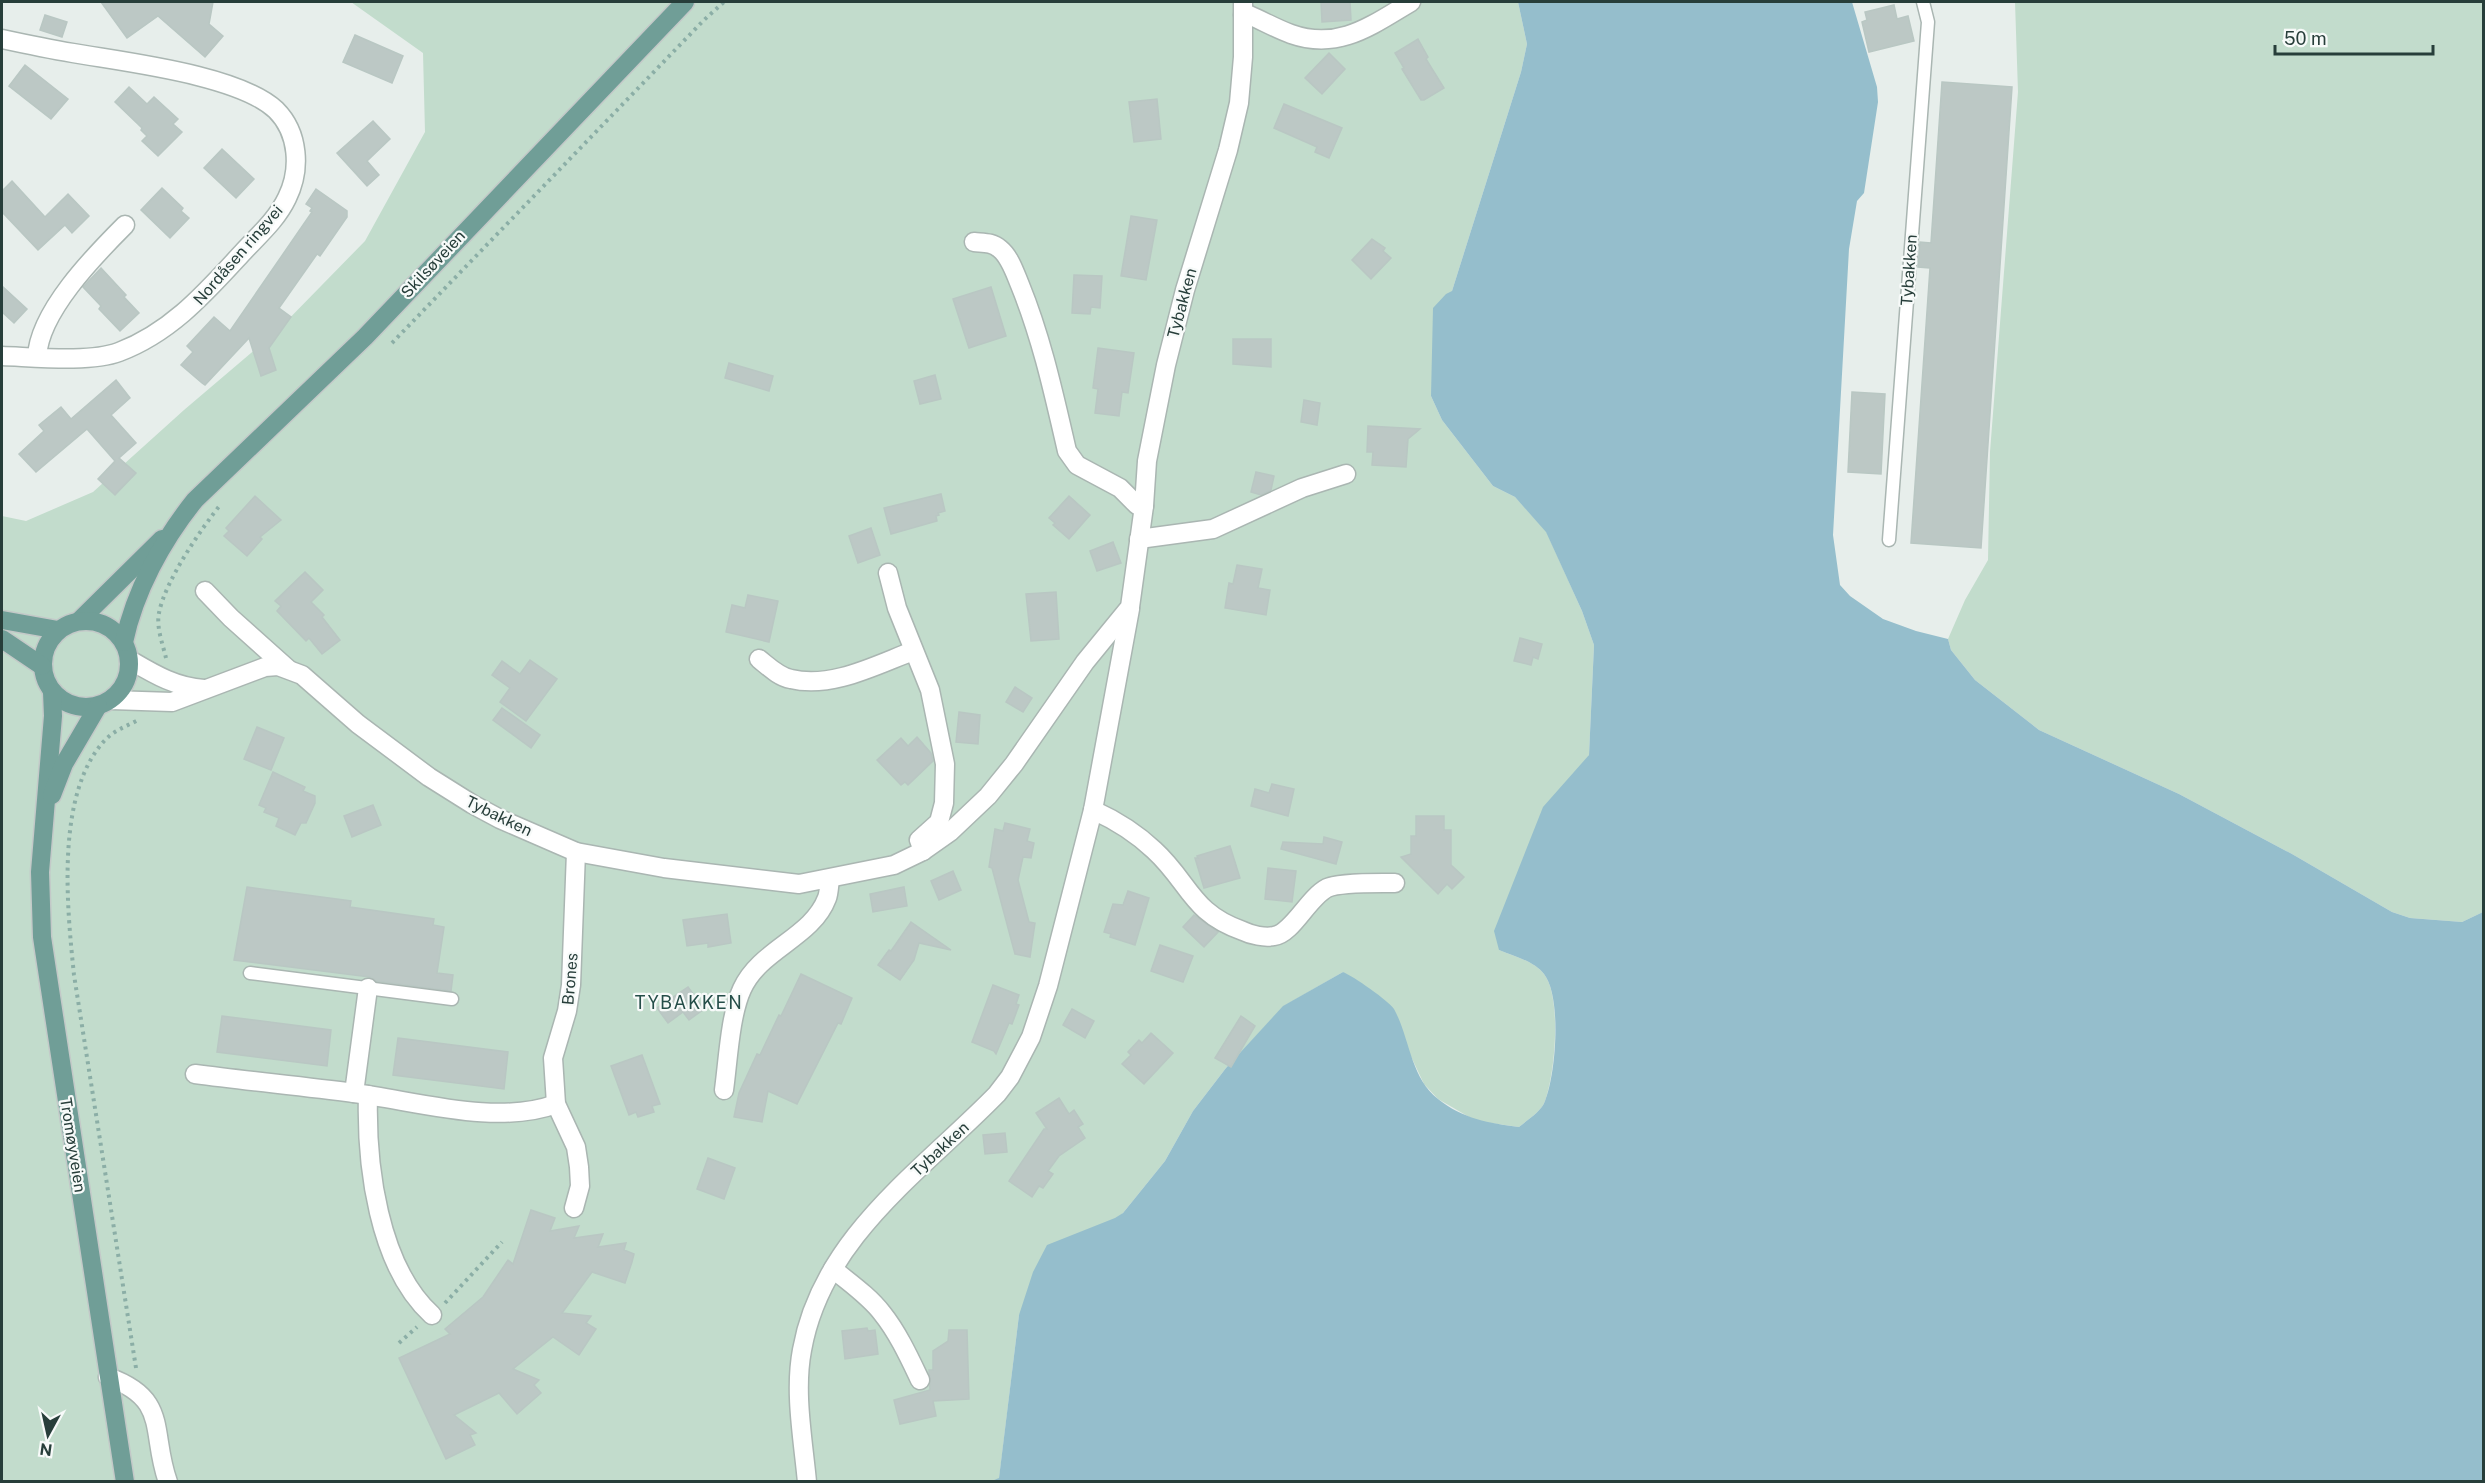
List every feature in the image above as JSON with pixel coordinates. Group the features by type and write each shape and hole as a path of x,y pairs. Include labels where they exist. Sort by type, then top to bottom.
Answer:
{"main road":[{"name":"Skilsøveien","path":"80,621 178,522 195,500 365,337 685,2"},
{"name":"Skilsøveien","path":"124,642 142,585 178,522"},
{"path":"2,620 58,630 80,621 107,625 124,642 130,660 126,681 105,703 82,708 71,705 52,692 45,680 42,666 46,647 58,630"},
{"path":"2,639 42,666"},
{"name":"Tromøyveien","path":"52,692 53,716 40,872 42,937 125,1482"},
{"name":"Tromøyveien","path":"46,808 64,764 105,703"}],"street":[{"path":"1243,8 1249,15 1291,34 1311,39 1337,39 1358,33 1411,2"},
{"name":"Tybakken","path":"807,1482 799,1387 801,1352 810,1314 833,1269 865,1222 924,1163 962,1130 1010,1077 1030,1037 1048,986 1093,810 1130,608 1144,506 1147,460 1166,365 1185,290 1228,150 1239,103 1243,8"},
{"name":"Nordåsen ringvei","path":"2,39 177,72 230,86 259,98 275,109 288,124 294,140 296,160 288,196 278,214 192,308 149,339 116,353 81,357 2,356"},
{"path":"36,357 37,344 50,317 86,264 125,225"},
{"path":"974,242 992,243 1003,251 1014,268 1043,348 1067,451 1077,465 1120,488 1137,505 1144,506"},
{"path":"1140,539 1213,530 1302,488 1346,474"},
{"path":"888,573 897,608 930,690 945,764 944,803 939,822 919,840 924,851"},
{"name":"Tybakken","path":"205,591 231,618 288,669 303,675 358,723 429,777 500,819 576,852 664,868 799,884 894,865 924,851 950,832 988,796 1014,765 1085,662 1130,608"},
{"path":"759,659 781,676 791,680 813,682 851,674 913,651"},
{"path":"130,660 164,679 185,687 208,689"},
{"path":"105,703 172,702 265,667 278,666 288,669"},
{"path":"1093,810 1116,821 1154,849 1195,901 1211,917 1224,925 1247,933 1272,937 1279,935 1308,903 1328,888 1395,883"},
{"name":"Brones","path":"574,1208 580,1186 579,1167 576,1147 556,1104 553,1058 567,1011 571,985 576,852"},
{"path":"724,1090 733,1024 742,989 757,968 813,920 827,897 830,879"},
{"path":"368,988 361,1094 378,1209 389,1244 412,1293 432,1315"},
{"path":"195,1074 361,1094 496,1114 537,1111 556,1104"},
{"path":"833,1269 867,1297 883,1314 900,1340 920,1380"},
{"path":"108,1377 125,1382 142,1395 154,1415 168,1482"}],"lane":[{"name":"Tybakken","path":"1889,540 1928,22 1923,2"},
{"path":"250,973 452,999"}],"path":[{"path":"392,343 724,2"},
{"path":"168,668 161,637 159,611 179,565 226,499"},
{"path":"142,1395 134,1362 74,975 67,887 73,807 89,763 114,733 146,716"},
{"path":"399,1343 432,1315 502,1242"}],"green space":[{"path":"351,2 1518,2 1527,44 1521,72 1452,291 1431,396 1442,420 1493,486 1515,497 1546,531 1582,611 1594,645 1589,755 1499,950 1523,959 1540,969 1550,985 1555,1017 1554,1055 1549,1089 1538,1112 1519,1127 1476,1121 1438,1099 1424,1084 1407,1048 1343,972 1284,1006 1226,1068 1193,1111 1165,1161 1123,1213 1019,1315 999,1479 989,1481 2,1481 2,516 26,521 93,492 277,331 365,241 425,132 423,53"},
{"path":"2015,2 2483,2 2483,912 2462,922 2410,918 2392,912 2292,854 2179,794 2039,730 1975,680 1951,650 1948,639 1965,600 1988,560 1990,452 2018,92"}],"water":[{"path":"1518,2 1852,2 1877,87 1878,102 1864,193 1857,201 1849,249 1833,535 1840,585 1850,596 1883,619 1948,639 1951,650 1975,680 2039,730 2179,794 2292,854 2392,912 2410,918 2462,922 2483,912 2483,1481 989,1482 999,1478 1019,1315 1033,1272 1047,1245 1123,1213 1165,1161 1193,1111 1226,1068 1283,1006 1343,972 1370,989 1394,1009 1422,1080 1429,1090 1447,1106 1477,1119 1519,1127 1538,1112 1545,1101 1552,1073 1555,1036 1555,1017 1550,985 1540,969 1523,959 1499,950 1494,931 1543,807 1589,755 1594,645 1582,611 1546,532 1515,497 1493,486 1442,420 1431,396 1433,308 1452,291 1521,72 1527,44"}],"building":[{"path":"101,2 213,2 209,24 223,36 205,57 158,16 127,38"},
{"path":"1321,2 1350,2 1351,20 1322,22"},
{"path":"1894,5 1897,19 1908,16 1914,41 1869,52 1862,22 1867,20 1865,12"},
{"path":"45,15 67,22 62,37 40,30"},
{"path":"355,35 403,56 392,83 343,62"},
{"path":"1418,39 1428,57 1426,59 1444,88 1424,100 1421,100 1395,53"},
{"path":"1329,53 1345,69 1322,94 1305,78"},
{"path":"25,65 68,99 51,119 9,86"},
{"path":"1942,82 2012,87 1981,548 1911,543 1930,268 1918,267 1920,242 1931,243"},
{"path":"129,87 147,104 154,97 178,119 173,124 182,132 158,156 142,141 147,136 141,130 142,128 115,102"},
{"path":"1157,99 1161,139 1134,142 1129,102"},
{"path":"1284,104 1342,128 1329,158 1315,152 1317,147 1274,128"},
{"path":"373,121 390,139 367,161 379,175 367,186 337,153"},
{"path":"222,149 254,179 236,198 204,168"},
{"path":"12,181 45,217 68,194 89,216 72,233 65,225 38,250 2,212 2,191"},
{"path":"162,188 183,208 181,211 189,218 170,238 141,210"},
{"path":"316,189 347,211 347,217 320,256 317,254 279,308 291,317 269,348 276,370 261,376 249,338 205,385 181,365 193,352 187,346 214,317 230,331 312,212 310,211 312,208 306,204"},
{"path":"1131,216 1157,220 1146,280 1121,276"},
{"path":"1372,239 1385,248 1383,251 1391,258 1371,279 1352,260"},
{"path":"101,268 139,313 120,331 99,309 101,306 83,287"},
{"path":"1074,275 1102,276 1100,308 1091,307 1090,314 1072,313"},
{"path":"2,286 27,309 14,323 2,312"},
{"path":"991,287 1006,336 969,348 953,299"},
{"path":"1233,339 1271,339 1271,367 1233,364"},
{"path":"1098,348 1134,353 1128,393 1122,392 1119,416 1095,413 1098,389 1093,388"},
{"path":"729,363 773,376 769,391 725,378"},
{"path":"935,375 941,399 920,404 914,381"},
{"path":"116,380 130,398 111,415 136,443 119,458 136,473 115,495 98,479 115,461 87,429 36,472 19,454 44,431 39,425 61,407 71,419"},
{"path":"1852,392 1885,394 1881,474 1848,472"},
{"path":"1304,400 1320,403 1317,425 1301,422"},
{"path":"1368,426 1420,429 1408,439 1406,467 1372,465 1373,452 1367,452"},
{"path":"1256,472 1274,476 1271,490 1261,495 1251,492"},
{"path":"941,494 945,511 938,513 937,521 891,534 884,508"},
{"path":"255,496 281,520 260,537 262,539 247,556 224,536 229,531 226,528"},
{"path":"1069,496 1090,515 1069,539 1053,525 1055,523 1049,518"},
{"path":"871,528 880,555 858,563 849,536"},
{"path":"1113,542 1121,563 1097,571 1090,551"},
{"path":"1237,565 1262,569 1258,588 1270,590 1266,615 1225,608 1229,583 1233,584"},
{"path":"305,572 323,590 311,602 324,615 322,617 340,640 322,654 309,638 306,641 277,611 281,606 275,601"},
{"path":"1056,592 1059,639 1031,641 1026,594"},
{"path":"748,595 778,601 769,642 726,632 732,605 745,608"},
{"path":"1520,638 1542,644 1538,659 1533,657 1531,665 1514,661"},
{"path":"530,660 557,679 526,721 500,702 510,688 492,675 502,661 520,674"},
{"path":"1015,687 1032,698 1023,712 1006,702"},
{"path":"502,708 540,735 531,748 493,720"},
{"path":"959,712 980,715 978,744 956,742"},
{"path":"257,727 284,738 271,770 244,759"},
{"path":"917,737 931,753 933,761 908,785 905,782 901,785 877,760 901,738 908,746"},
{"path":"273,772 305,787 303,791 315,796 315,803 306,823 301,823 295,835 276,826 279,818 264,812 266,808 259,805"},
{"path":"1272,784 1294,789 1288,816 1251,806 1255,789 1269,793"},
{"path":"373,805 381,825 352,837 344,816"},
{"path":"1416,816 1444,816 1444,830 1451,830 1451,865 1464,877 1452,889 1447,884 1438,894 1401,857 1411,854 1411,836 1416,836"},
{"path":"1005,823 1030,829 1027,841 1034,843 1031,858 1023,857 1018,880 1029,922 1035,923 1030,957 1015,954 992,868 989,867 995,829 1003,831"},
{"path":"1324,837 1342,842 1336,864 1281,849 1283,842 1323,844"},
{"path":"1230,846 1240,878 1204,888 1195,858"},
{"path":"1268,868 1296,871 1292,902 1265,899"},
{"path":"953,871 961,890 939,900 931,881"},
{"path":"247,887 351,901 350,907 434,919 433,925 444,927 437,973 453,975 451,991 376,981 370,977 234,960"},
{"path":"904,887 907,906 873,912 870,894"},
{"path":"1128,891 1149,898 1135,945 1110,937 1111,934 1104,932 1113,904 1123,905"},
{"path":"727,914 731,943 708,947 708,943 687,946 683,920"},
{"path":"1194,915 1218,932 1204,947 1183,927"},
{"path":"911,922 951,950 919,943 914,960 900,980 878,965"},
{"path":"1160,945 1193,956 1183,982 1151,971"},
{"path":"801,974 852,998 841,1024 838,1023 797,1104 768,1091 762,1122 734,1117 739,1093 757,1054 760,1055"},
{"path":"993,985 1019,995 1016,1004 1019,1005 1012,1024 1009,1023 996,1054 972,1042"},
{"path":"688,987 704,1009 689,1020 683,1012 668,1023 657,1008"},
{"path":"1072,1009 1094,1021 1085,1038 1063,1025"},
{"path":"222,1016 331,1030 327,1066 217,1052"},
{"path":"1241,1016 1255,1026 1231,1067 1215,1058"},
{"path":"1151,1033 1173,1053 1144,1084 1122,1064 1131,1055 1128,1052 1139,1040 1142,1043"},
{"path":"398,1038 508,1052 504,1089 393,1075"},
{"path":"642,1055 660,1104 652,1106 654,1112 638,1117 636,1112 629,1115 611,1066"},
{"path":"1059,1098 1069,1114 1074,1110 1083,1124 1078,1127 1085,1138 1059,1156 1048,1171 1053,1174 1043,1188 1039,1186 1032,1197 1009,1181 1044,1129 1047,1129 1036,1113"},
{"path":"1005,1133 1007,1152 985,1154 983,1135"},
{"path":"708,1158 735,1168 724,1199 697,1189"},
{"path":"531,1210 555,1218 550,1231 579,1226 574,1238 603,1234 598,1247 626,1243 624,1250 634,1254 625,1283 592,1272 562,1313 591,1316 586,1323 596,1329 579,1355 553,1337 513,1369 539,1380 534,1385 541,1393 517,1414 499,1393 454,1415 476,1433 470,1435 475,1445 446,1459 399,1358 450,1334 445,1329 483,1297 508,1260 513,1264"},
{"path":"867,1328 868,1331 875,1330 878,1354 845,1359 842,1331"},
{"path":"949,1330 967,1330 969,1399 933,1401 936,1416 900,1424 894,1400 930,1390 929,1370 933,1370 933,1351 948,1341"}],"district":[{"name":"TYBAKKEN","path":"689,1002"}]}
